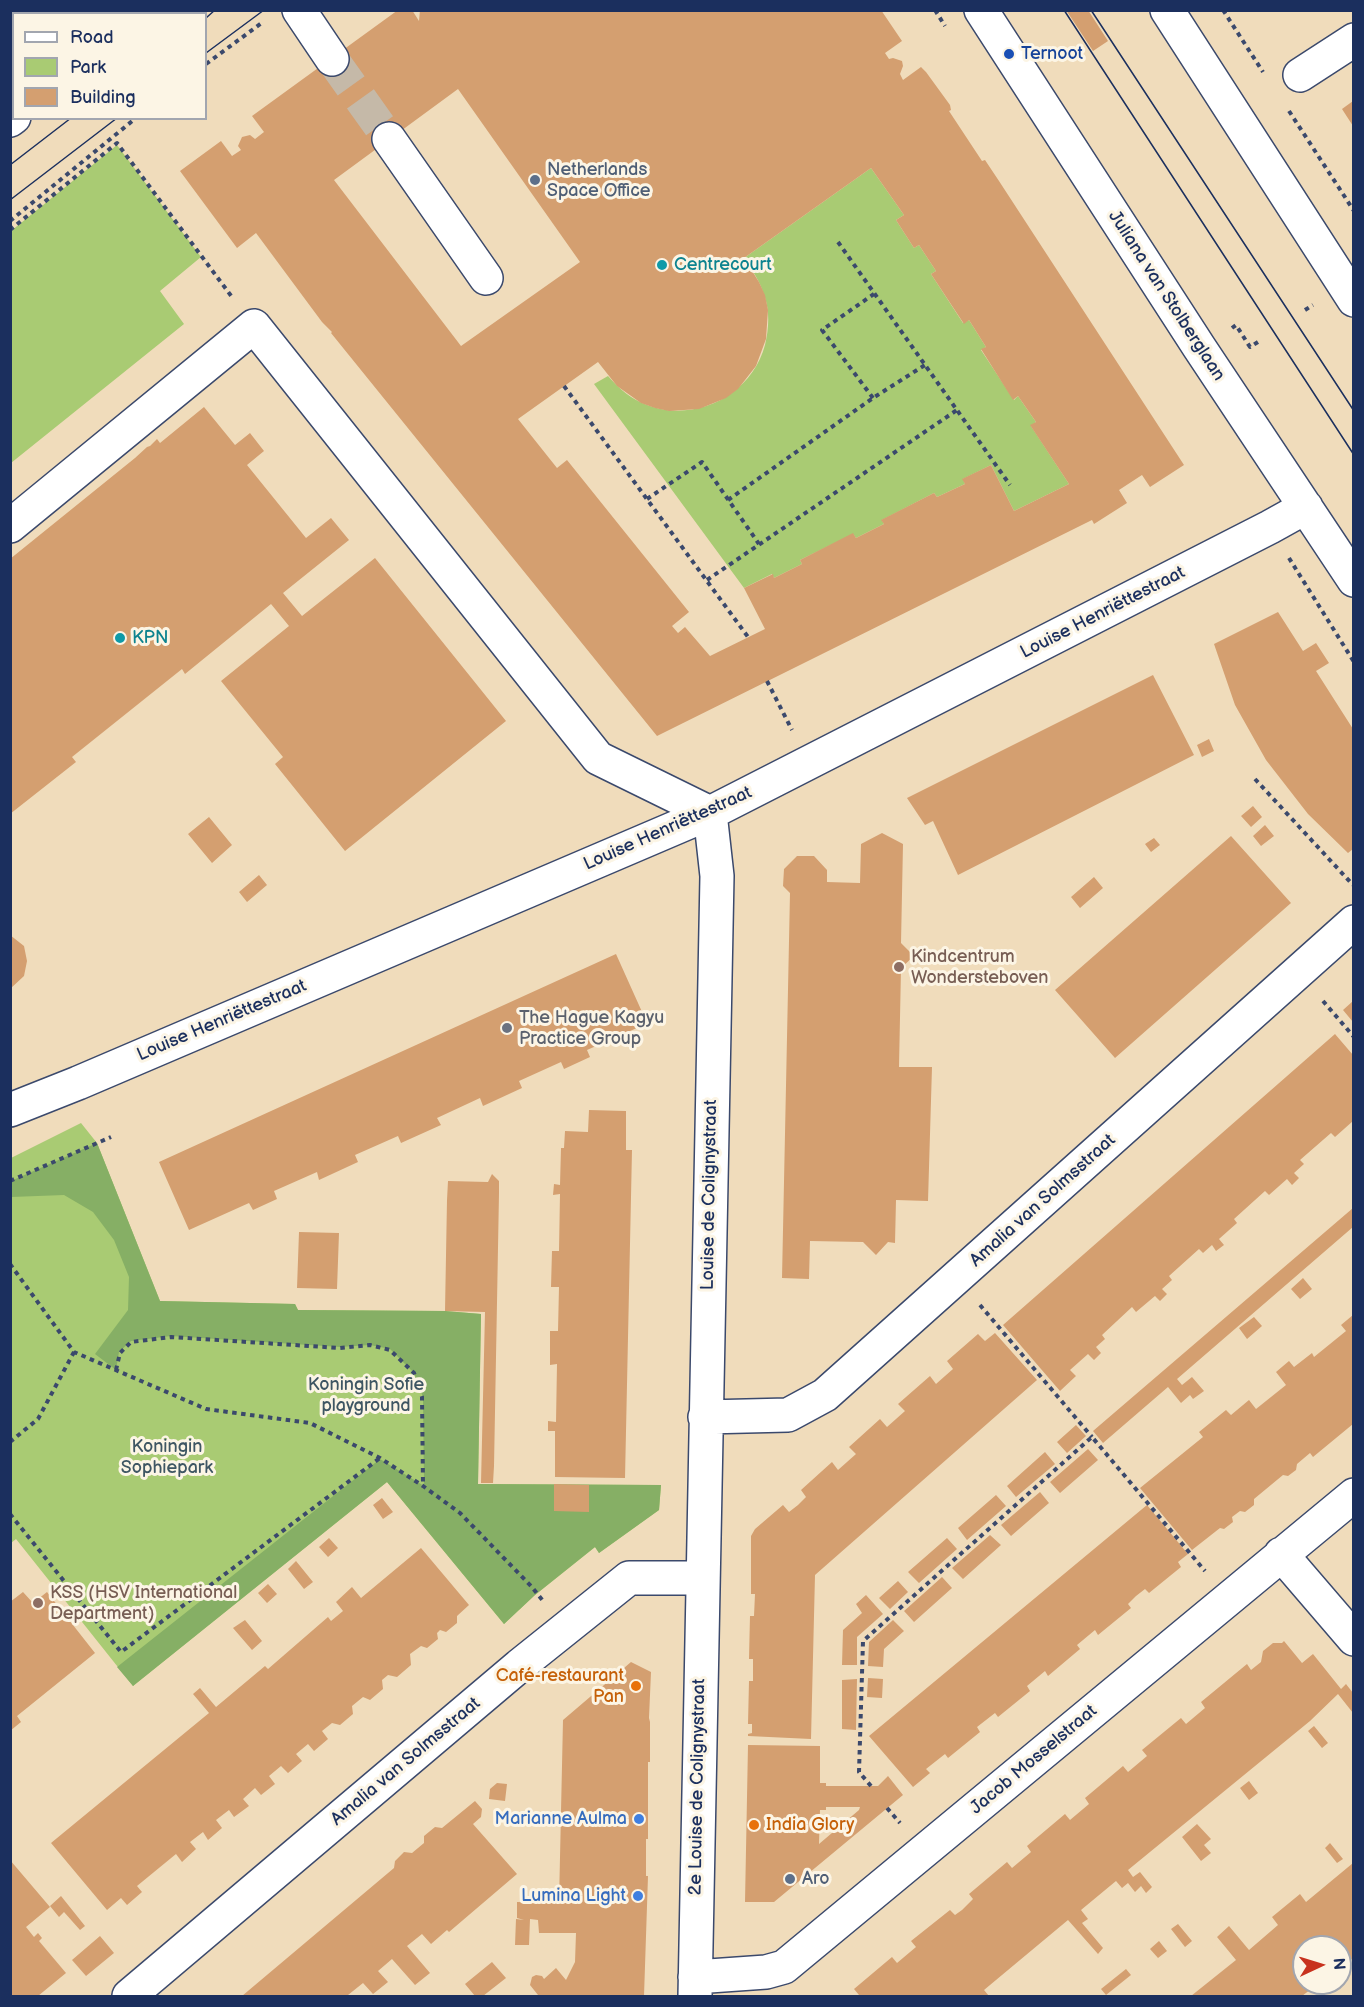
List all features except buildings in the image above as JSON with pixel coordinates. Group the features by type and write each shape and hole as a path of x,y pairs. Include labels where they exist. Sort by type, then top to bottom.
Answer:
{"street":[{"name":"Juliana van Stolberglaan","path":"981,10 1192,337 1353,580"},
{"path":"1167,10 1353,300"},
{"path":"284,14 332,59"},
{"path":"1300,75 1353,40"},
{"path":"389,139 486,279"},
{"path":"10,526 254,326 598,758 710,813"},
{"name":"Louise Henriëttestraat","path":"10,1110 710,813 1306,507"},
{"name":"Louise de Colignystraat","path":"702,1578 717,876 710,813"},
{"name":"Amalia van Solmsstraat","path":"705,1417 788,1414 825,1395 1353,922"},
{"name":"Jacob Mosselstraat","path":"695,1987 784,1967 1353,1495"},
{"path":"1281,1554 1353,1639"},
{"name":"Amalia van Solmsstraat","path":"129,1996 519,1666 629,1578 702,1578"},
{"name":"2e Louise de Colignystraat","path":"695,1987 702,1578"}],"path":[{"path":"207,63 284,14"},
{"path":"10,220 134,120"},
{"path":"10,230 117,143 254,326"},
{"path":"838,242 1010,485"},
{"path":"873,398 822,330 874,294"},
{"path":"728,500 873,398 925,365"},
{"path":"564,386 748,637"},
{"path":"707,580 957,410"},
{"path":"647,499 702,462 759,544"},
{"path":"1270,527 1353,662"},
{"path":"767,681 808,763"},
{"path":"1255,779 1353,886"},
{"path":"1318,996 1353,1037"},
{"path":"10,1181 111,1137"},
{"path":"10,1264 74,1352 207,1409 310,1423 380,1458 423,1486 468,1521 531,1586 565,1630"},
{"path":"979,1304 1227,1599"},
{"path":"116,1370 120,1353 131,1342 171,1337 340,1348 370,1345 390,1350 414,1373 422,1397 423,1486"},
{"path":"10,1442 38,1419 74,1352"},
{"path":"871,1786 859,1772 863,1641 1092,1437"},
{"path":"10,1514 121,1652 380,1458"}],"green space":[{"path":"117,145 201,257 160,291 184,324 11,463 11,231"},
{"path":"871,168 904,215 896,220 914,248 919,245 936,271 931,274 963,323 969,320 986,347 981,350 1014,400 1018,396 1036,422 1031,426 1069,484 1014,511 991,465 963,479 965,484 937,497 934,493 882,520 884,524 856,538 853,534 800,560 802,564 774,578 772,574 744,588 594,384 608,376 622,390 640,402 659,409 678,411 716,402 732,393 758,364 765,345 768,326 767,307 762,290 744,258"},
{"name":"Koningin Sophiepark","path":"81,1123 97,1143 160,1301 295,1304 298,1310 445,1311 481,1314 478,1484 661,1485 659,1510 599,1553 595,1547 535,1595 504,1624 387,1482 133,1686 16,1539 11,1543 11,1158"},
{"path":"97,1143 160,1301 295,1304 298,1310 445,1311 481,1314 478,1484 661,1485 659,1510 599,1553 595,1547 535,1595 504,1624 387,1482 133,1686 117,1667 380,1459 424,1486 423,1397 414,1373 390,1349 370,1345 340,1347 171,1336 131,1341 119,1352 116,1370 95,1354 128,1310 129,1277 114,1240 93,1212 64,1195 11,1197 11,1181"}],"tunnel":[{"path":"332,59 389,139"}],"tram line":[{"path":"207,17 215,10"},
{"path":"207,52 264,10"},
{"path":"1064,10 1354,455"},
{"path":"1091,10 1354,411"},
{"path":"10,165 68,120"},
{"path":"10,200 114,120"}],"place":[{"name":"Ternoot","path":"1009,54"},
{"name":"Netherlands Space Office","path":"535,180"},
{"name":"Centrecourt","path":"662,265"},
{"name":"KPN","path":"120,638"},
{"name":"Kindcentrum Wondersteboven","path":"899,967"},
{"name":"The Hague Kagyu Practice Group","path":"507,1028"},
{"name":"KSS (HSV International Department)","path":"38,1603"},
{"name":"Café-restaurant Pan","path":"636,1686"},
{"name":"Marianne Aulma","path":"639,1819"},
{"name":"India Glory","path":"754,1825"},
{"name":"Aro","path":"790,1879"},
{"name":"Lumina Light","path":"638,1896"}],"park label":[{"name":"Koningin Sofie playground","path":"366,1395"}]}
